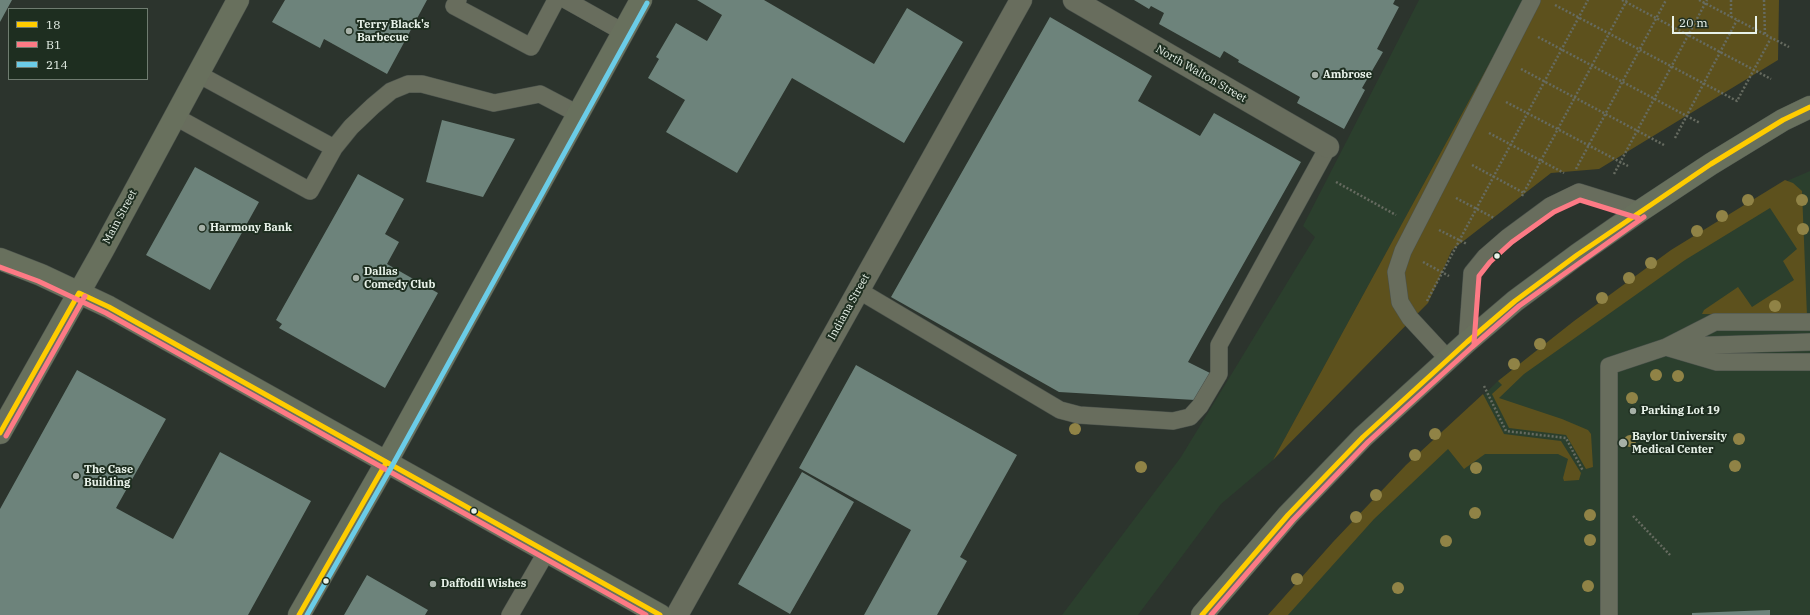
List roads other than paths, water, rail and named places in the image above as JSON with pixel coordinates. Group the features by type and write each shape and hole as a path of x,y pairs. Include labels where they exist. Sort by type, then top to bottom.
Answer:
{"street":[{"name":"Main Street","path":"0,433 79,293 238,0"},
{"path":"299,615 386,463 641,0"},
{"name":"Indiana Street","path":"677,615 1021,0"},
{"name":"North Walton Street","path":"1074,0 1328,147"},
{"path":"1202,615 1288,515 1363,437 1467,342 1515,301 1577,254 1711,164 1783,120 1810,108"},
{"path":"0,259 41,275 109,307 660,615"}],"lane":[{"path":"458,0 454,6 531,47 556,0"},
{"path":"566,0 623,32"},
{"path":"1448,359 1410,318 1400,302 1396,286 1396,272 1403,251 1532,0"},
{"path":"198,74 334,148"},
{"path":"174,116 310,191 334,148 351,127 391,91 408,84 422,84 494,103 540,94 578,114"},
{"path":"858,290 1060,410 1079,415 1173,421 1190,417 1200,406 1219,374 1219,345 1328,147"},
{"path":"1467,342 1472,273 1485,257 1508,237 1550,206 1579,192 1640,211"},
{"path":"1609,615 1609,366 1666,347 1716,322 1810,322"},
{"path":"1666,347 1810,342"},
{"path":"1666,347 1717,362 1810,362"},
{"path":"510,615 547,551"}],"place":[{"name":"Terry Black's Barbecue","path":"349,31"},
{"name":"Ambrose","path":"1315,75"},
{"name":"Harmony Bank","path":"202,228"},
{"name":"Dallas Comedy Club","path":"356,278"},
{"name":"Parking Lot 19","path":"1633,411"},
{"name":"Baylor University Medical Center","path":"1623,443"},
{"name":"The Case Building","path":"76,476"},
{"name":"Daffodil Wishes","path":"433,584"}]}
